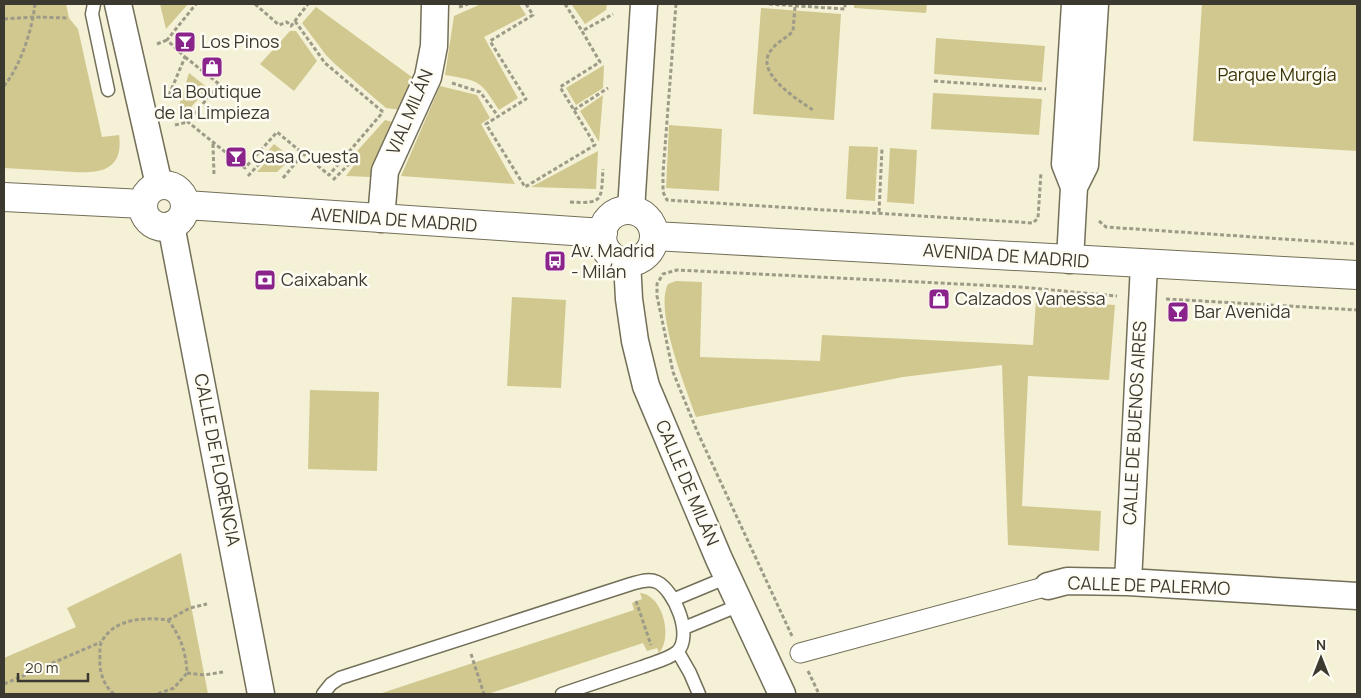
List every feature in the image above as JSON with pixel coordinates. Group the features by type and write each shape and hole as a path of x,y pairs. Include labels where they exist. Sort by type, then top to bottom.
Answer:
{"street":[{"path":"4,197 151,195 174,187 184,198 178,215 155,225 144,212 151,195 118,4"},
{"name":"VIAL MILÁN","path":"381,219 385,171 428,77 434,46 435,4"},
{"path":"631,210 644,4"},
{"path":"1070,260 1074,187 1066,164 1075,4"},
{"path":"1074,187 1085,165 1096,4"},
{"path":"631,210 647,218 652,226 654,236 652,246 646,254 638,260 627,261 617,259 609,253 603,243 602,233 612,216 621,211 631,210"},
{"name":"AVENIDA DE MADRID","path":"178,215 381,219 602,233"},
{"name":"CALLE DE FLORENCIA","path":"178,215 261,694"},
{"name":"AVENIDA DE MADRID","path":"654,236 1144,265 1357,275"},
{"name":"CALLE DE MILÁN","path":"627,261 629,299 635,340 646,386 740,605 782,694"},
{"name":"CALLE DE BUENOS AIRES","path":"1128,582 1144,265"},
{"name":"CALLE DE PALERMO","path":"800,653 1067,581 1128,582 1357,596"}],"lane":[{"path":"94,4 92,14 108,90"},
{"path":"675,599 728,577"},
{"path":"323,694 331,684 340,678 631,584 646,580 656,581 665,587 675,599 684,628 682,643 678,652 656,662 562,694"},
{"path":"684,628 740,605"},
{"path":"678,652 699,694"}],"path":[{"path":"4,86 11,77 34,17 35,4"},
{"path":"157,44 167,40 196,4"},
{"path":"255,4 279,25 287,22 291,26 308,4"},
{"path":"526,4 533,15 490,41 526,99 486,124 525,187 595,145 560,87 600,62 565,4"},
{"path":"676,4 663,172 663,192 667,200 1033,223 1038,218 1041,168"},
{"path":"769,4 845,9 845,4"},
{"path":"795,6 793,31 772,49 768,57 768,68 784,88 813,110"},
{"path":"582,31 613,14"},
{"path":"4,19 34,17 69,18"},
{"path":"295,21 325,62 383,112 410,118"},
{"path":"167,40 219,84 188,122 175,125"},
{"path":"169,95 185,57"},
{"path":"428,77 475,89 484,97 498,116"},
{"path":"1045,99 1046,79"},
{"path":"934,81 1046,89"},
{"path":"574,110 608,88"},
{"path":"188,122 245,168 277,132 329,175 383,112"},
{"path":"213,143 214,174"},
{"path":"878,212 882,149"},
{"path":"283,178 303,154"},
{"path":"248,176 260,164 254,158"},
{"path":"333,180 348,165 342,160"},
{"path":"570,202 591,203 597,201 601,196 602,169"},
{"path":"1099,221 1106,227 1357,244"},
{"path":"819,694 697,431 673,372 657,296 657,284 663,274 677,270 1020,287 1142,298 1357,310"},
{"path":"631,584 656,662"},
{"path":"4,684 101,642 112,630 127,621 148,617 168,620 190,608 207,604"},
{"path":"157,694 174,688 187,673 186,653 178,633 168,620"},
{"path":"466,637 484,694"},
{"path":"101,642 99,665 107,688 114,694"},
{"path":"187,673 204,675 223,672"}],"green space":[{"path":"4,4 66,4 69,18 78,29 102,137 119,135 119,149 116,159 110,166 92,172 4,168"},
{"path":"160,4 188,4 166,29"},
{"path":"481,4 519,4 526,15 484,37 518,98 499,110 483,87 466,79 445,75 454,16"},
{"path":"607,4 606,10 585,24 572,5"},
{"path":"854,4 927,4 926,13 854,8"},
{"name":"Parque Murgía","path":"1202,4 1357,4 1357,151 1193,141"},
{"path":"316,7 416,80 401,110 386,108 326,55 302,23"},
{"path":"761,8 841,14 834,120 753,114"},
{"path":"290,31 296,31 317,61 294,91 260,64"},
{"path":"936,38 1045,46 1042,82 934,74"},
{"path":"604,65 603,88 576,105 566,88"},
{"path":"189,73 208,88 183,116 179,105"},
{"path":"440,86 477,95 490,118 481,124 515,184 401,176"},
{"path":"933,93 1042,99 1039,135 931,129"},
{"path":"603,95 599,142 580,111"},
{"path":"385,120 397,123 370,177 346,176 355,164 349,160"},
{"path":"669,125 722,129 719,191 666,188"},
{"path":"274,144 292,158 277,172 257,172 266,162 262,158"},
{"path":"849,146 878,147 875,201 846,199"},
{"path":"890,148 917,150 914,204 887,202"},
{"path":"598,151 596,189 531,187"},
{"path":"676,281 702,282 700,357 820,361 822,335 1033,345 1036,300 1115,305 1109,380 1028,376 1022,506 1101,511 1099,551 1008,545 1002,365 903,377 696,417 673,350 665,312 665,296 668,284"},
{"path":"512,297 566,300 561,388 507,386"},
{"path":"310,390 379,392 377,471 308,469"},
{"path":"181,553 208,694 4,694 4,658 76,627 67,608"},
{"path":"640,593 648,595 655,601 663,618 665,637 659,653 657,648 647,651 643,643 488,694 379,694 634,610 632,603 642,599"}],"place":[{"name":"Los Pinos","path":"185,42"},
{"name":"La Boutique de la Limpieza","path":"212,67"},
{"name":"Casa Cuesta","path":"236,157"},
{"name":"Av. Madrid - Milán","path":"555,261"},
{"name":"Caixabank","path":"265,280"},
{"name":"Calzados Vanessa","path":"939,299"},
{"name":"Bar Avenida","path":"1178,312"}]}
